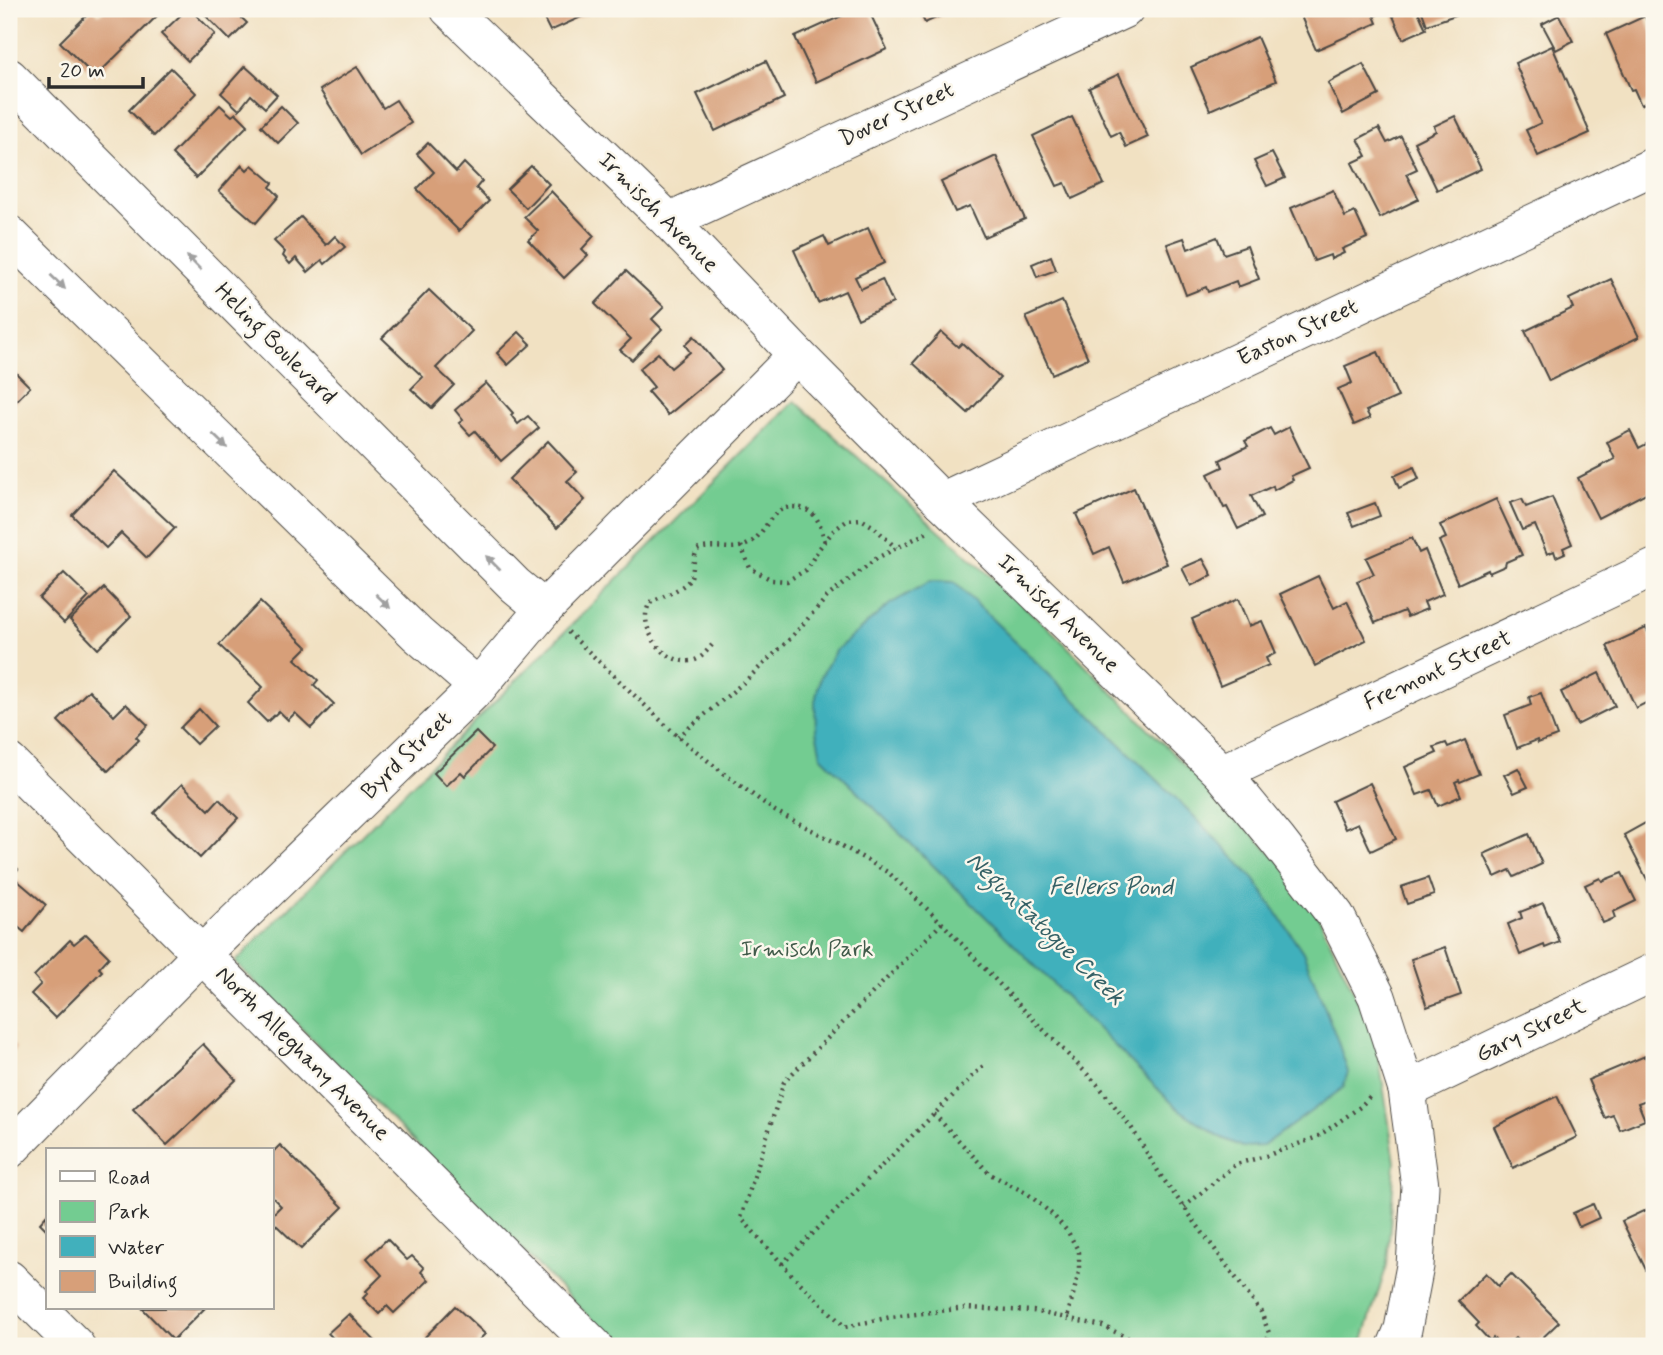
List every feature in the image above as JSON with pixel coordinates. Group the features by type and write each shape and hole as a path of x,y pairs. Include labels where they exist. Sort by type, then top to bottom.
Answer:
{"street":[{"name":"Irmisch Avenue","path":"449,9 669,221 797,355 932,511 1222,773 1336,916 1377,997 1403,1078 1420,1186 1416,1266 1403,1329 1396,1346"},
{"name":"Dover Street","path":"669,221 1125,9"},
{"name":"Heling Boulevard","path":"9,78 515,585 544,610"},
{"name":"Easton Street","path":"932,511 1654,166"},
{"path":"9,234 417,634 478,687"},
{"name":"Byrd Street","path":"9,1150 202,954 478,687 544,610 797,355"},
{"name":"Fremont Street","path":"1222,773 1654,568"},
{"name":"North Alleghany Avenue","path":"9,762 594,1346"},
{"name":"Gary Street","path":"1403,1078 1654,972"},
{"path":"9,1279 76,1346"}],"path":[{"path":"712,645 702,657 692,662 677,660 655,643 648,630 646,616 649,604 689,582 697,550 705,546 734,548 748,544 760,535 764,526 781,509 794,507 808,510 817,516 825,542"},
{"path":"678,737 743,683 789,640 827,597 877,558 932,530 932,511"},
{"path":"740,547 750,568 772,580 787,581 806,570 834,530 848,520 862,520 874,527 896,548"},
{"path":"544,610 678,737 723,773 775,811 889,873 942,923 1098,1085 1131,1127 1161,1176 1261,1312 1269,1333 1266,1346"},
{"path":"942,923 783,1082 741,1218 782,1264 845,1326 966,1308 1033,1311 1103,1326 1145,1346"},
{"path":"782,1264 985,1064"},
{"path":"1184,1207 1236,1164 1317,1137 1403,1078"},
{"path":"934,1114 990,1174 1028,1194 1068,1231 1079,1252 1079,1272 1067,1318"}],"green space":[{"name":"Irmisch Park","path":"795,401 1054,633 1304,886 1376,1039 1395,1162 1387,1265 1361,1346 618,1346 235,962"}],"water":[{"name":"Fellers Pond","path":"931,581 954,582 1188,810 1254,879 1303,952 1348,1072 1343,1088 1263,1146 1242,1147 1220,1137 1177,1108 821,756 816,731 815,702 820,678 835,651 890,604"}],"building":[{"path":"93,9 99,15 105,9 164,9 95,77 60,42"},
{"path":"187,9 215,34 188,61 161,34"},
{"path":"213,9 232,9 247,23 230,40 206,16"},
{"path":"539,9 586,9 588,14 550,31"},
{"path":"857,9 868,9 887,49 816,82 795,37"},
{"path":"918,9 947,9 949,12 925,23"},
{"path":"1307,9 1390,9 1374,16 1377,23 1316,50 1299,12"},
{"path":"1390,9 1417,9 1426,29 1403,39"},
{"path":"1421,9 1457,9 1458,14 1427,25"},
{"path":"1559,15 1573,41 1556,50 1542,24"},
{"path":"1645,16 1654,37 1654,99 1641,105 1634,89 1631,90 1606,34"},
{"path":"1257,37 1276,81 1210,110 1191,67"},
{"path":"1552,46 1590,133 1538,156 1526,130 1541,123 1515,63"},
{"path":"766,61 784,98 715,131 697,94"},
{"path":"1363,64 1379,95 1343,114 1328,83"},
{"path":"245,66 277,95 265,108 251,95 239,110 221,93"},
{"path":"357,67 383,108 396,100 411,123 361,155 320,90"},
{"path":"171,68 196,93 154,136 129,110"},
{"path":"1119,74 1148,137 1126,147 1119,132 1111,136 1089,88"},
{"path":"220,105 232,116 236,113 248,125 196,178 172,154"},
{"path":"281,106 298,123 278,143 261,126"},
{"path":"1455,116 1481,169 1437,190 1414,142 1436,131 1434,126"},
{"path":"1072,117 1104,184 1072,199 1065,183 1057,186 1033,136"},
{"path":"1379,128 1387,143 1401,136 1417,169 1406,174 1419,199 1380,218 1352,163 1367,156 1358,139"},
{"path":"428,143 456,172 464,163 482,181 476,188 489,201 459,231 417,189 434,172 417,154"},
{"path":"1272,153 1285,178 1267,186 1254,161"},
{"path":"996,156 1025,219 984,237 970,206 955,212 941,182"},
{"path":"242,165 247,170 252,165 273,183 270,187 279,196 256,223 219,191"},
{"path":"531,166 549,184 526,208 507,189"},
{"path":"1333,190 1345,217 1355,212 1367,238 1342,249 1344,253 1331,259 1330,255 1314,261 1291,208"},
{"path":"551,191 594,236 582,249 588,255 564,278 528,240 538,231 524,217"},
{"path":"301,217 326,245 335,236 345,247 325,264 322,260 308,272 296,258 290,264 283,256 285,252 274,241"},
{"path":"868,228 884,263 855,277 861,289 882,279 893,303 858,319 845,291 818,303 794,250 824,236 829,246"},
{"path":"1217,237 1224,254 1247,246 1259,279 1238,287 1236,281 1208,292 1206,287 1186,295 1167,244 1184,238 1188,249"},
{"path":"1051,256 1056,270 1037,277 1032,264"},
{"path":"626,271 664,307 652,319 662,329 632,360 620,350 631,339 595,304"},
{"path":"1611,279 1639,337 1549,381 1525,331 1573,308 1569,299"},
{"path":"429,290 472,331 436,368 454,385 432,408 411,389 423,377 382,338"},
{"path":"1062,301 1088,358 1052,374 1026,317"},
{"path":"519,332 531,344 508,365 497,353"},
{"path":"941,332 958,347 962,343 1000,378 968,413 913,363"},
{"path":"694,336 722,370 668,415 648,392 654,387 639,369 658,353 671,368 690,352 685,345"},
{"path":"1378,352 1398,397 1366,411 1370,418 1354,425 1338,389 1352,383 1345,366"},
{"path":"9,366 30,387 9,408"},
{"path":"486,383 513,413 511,415 518,424 528,416 539,428 501,461 475,431 470,435 459,423 463,420 455,410"},
{"path":"1289,427 1309,468 1291,476 1293,480 1274,490 1273,486 1251,496 1262,517 1238,529 1227,507 1224,508 1208,474 1223,467 1220,460 1248,446 1245,441 1270,428 1274,435"},
{"path":"1630,430 1639,448 1654,440 1654,489 1598,518 1578,478 1615,459 1607,442"},
{"path":"548,441 577,472 567,481 585,500 557,528 509,479"},
{"path":"1414,467 1419,479 1399,488 1394,476"},
{"path":"114,471 175,528 147,558 121,533 106,548 72,515"},
{"path":"1134,488 1167,564 1124,582 1109,547 1094,554 1076,514"},
{"path":"1552,497 1572,544 1563,548 1565,553 1556,557 1554,551 1547,554 1535,525 1522,530 1510,503 1522,499 1526,507"},
{"path":"1496,499 1522,555 1506,562 1505,566 1489,573 1488,570 1458,584 1439,541 1446,538 1440,525"},
{"path":"1375,503 1380,516 1354,526 1348,513"},
{"path":"1412,538 1419,553 1425,550 1443,594 1424,602 1427,609 1407,617 1404,611 1375,623 1357,581 1374,574 1366,558"},
{"path":"1203,559 1212,575 1191,586 1182,568"},
{"path":"64,573 89,597 64,623 39,598"},
{"path":"1318,576 1334,608 1347,601 1366,640 1315,666 1280,594"},
{"path":"104,588 131,616 98,649 70,620"},
{"path":"1238,599 1249,626 1262,621 1276,653 1266,658 1269,665 1220,686 1192,619"},
{"path":"260,602 307,647 295,659 318,680 314,685 334,704 311,728 295,713 288,720 279,711 267,722 248,703 263,687 219,645"},
{"path":"1646,628 1654,645 1654,699 1636,708 1607,646"},
{"path":"1599,673 1615,706 1577,725 1561,692"},
{"path":"89,690 114,716 126,704 148,725 136,737 139,740 108,771 58,721"},
{"path":"1541,693 1557,736 1517,748 1505,715 1531,705 1529,697"},
{"path":"199,709 215,726 196,744 180,728"},
{"path":"476,732 492,748 465,776 461,772 446,786 434,773"},
{"path":"1465,740 1479,774 1455,782 1461,796 1438,806 1431,790 1417,795 1405,767 1437,753 1434,747 1446,743 1448,747"},
{"path":"1518,768 1528,787 1514,793 1504,775"},
{"path":"1370,783 1396,839 1371,851 1358,823 1345,829 1332,801"},
{"path":"182,784 209,810 219,799 238,818 200,858 154,813"},
{"path":"1651,820 1654,826 1652,889 1624,835"},
{"path":"1529,834 1542,864 1514,877 1510,870 1495,877 1484,854"},
{"path":"9,861 18,869 12,876 46,905 24,932 12,922 9,926"},
{"path":"1622,873 1636,901 1613,912 1615,918 1603,923 1585,885"},
{"path":"1428,878 1434,895 1407,904 1401,887"},
{"path":"1543,903 1560,942 1520,955 1508,924 1522,918 1520,912"},
{"path":"86,934 109,957 99,968 102,971 55,1018 31,994 41,984 34,976 70,940 74,944"},
{"path":"1445,947 1461,995 1427,1007 1411,959"},
{"path":"9,1040 16,1048 9,1056"},
{"path":"203,1044 236,1080 167,1145 133,1109"},
{"path":"1645,1056 1654,1078 1654,1106 1649,1108 1646,1100 1638,1103 1645,1120 1620,1130 1613,1115 1605,1118 1588,1080"},
{"path":"1557,1096 1577,1137 1513,1168 1494,1127"},
{"path":"280,1145 343,1207 301,1249 273,1222 273,1214 281,1206 273,1198 273,1152"},
{"path":"1593,1204 1599,1218 1579,1227 1573,1213"},
{"path":"1654,1206 1654,1274 1649,1276 1622,1221"},
{"path":"46,1216 46,1229 40,1223"},
{"path":"387,1239 407,1260 412,1256 424,1268 421,1272 429,1280 394,1313 387,1306 379,1314 363,1298 368,1293 366,1291 382,1275 367,1258"},
{"path":"1486,1273 1498,1286 1511,1274 1559,1322 1534,1346 1523,1346 1515,1338 1506,1346 1501,1346 1493,1338 1490,1341 1476,1326 1479,1323 1458,1301"},
{"path":"455,1306 485,1334 476,1343 479,1346 435,1346 425,1337"},
{"path":"144,1310 203,1310 173,1340"},
{"path":"349,1314 380,1346 340,1346 328,1333"}],"water label":[{"name":"Neguntatogue Creek","path":"1045,929"}]}
